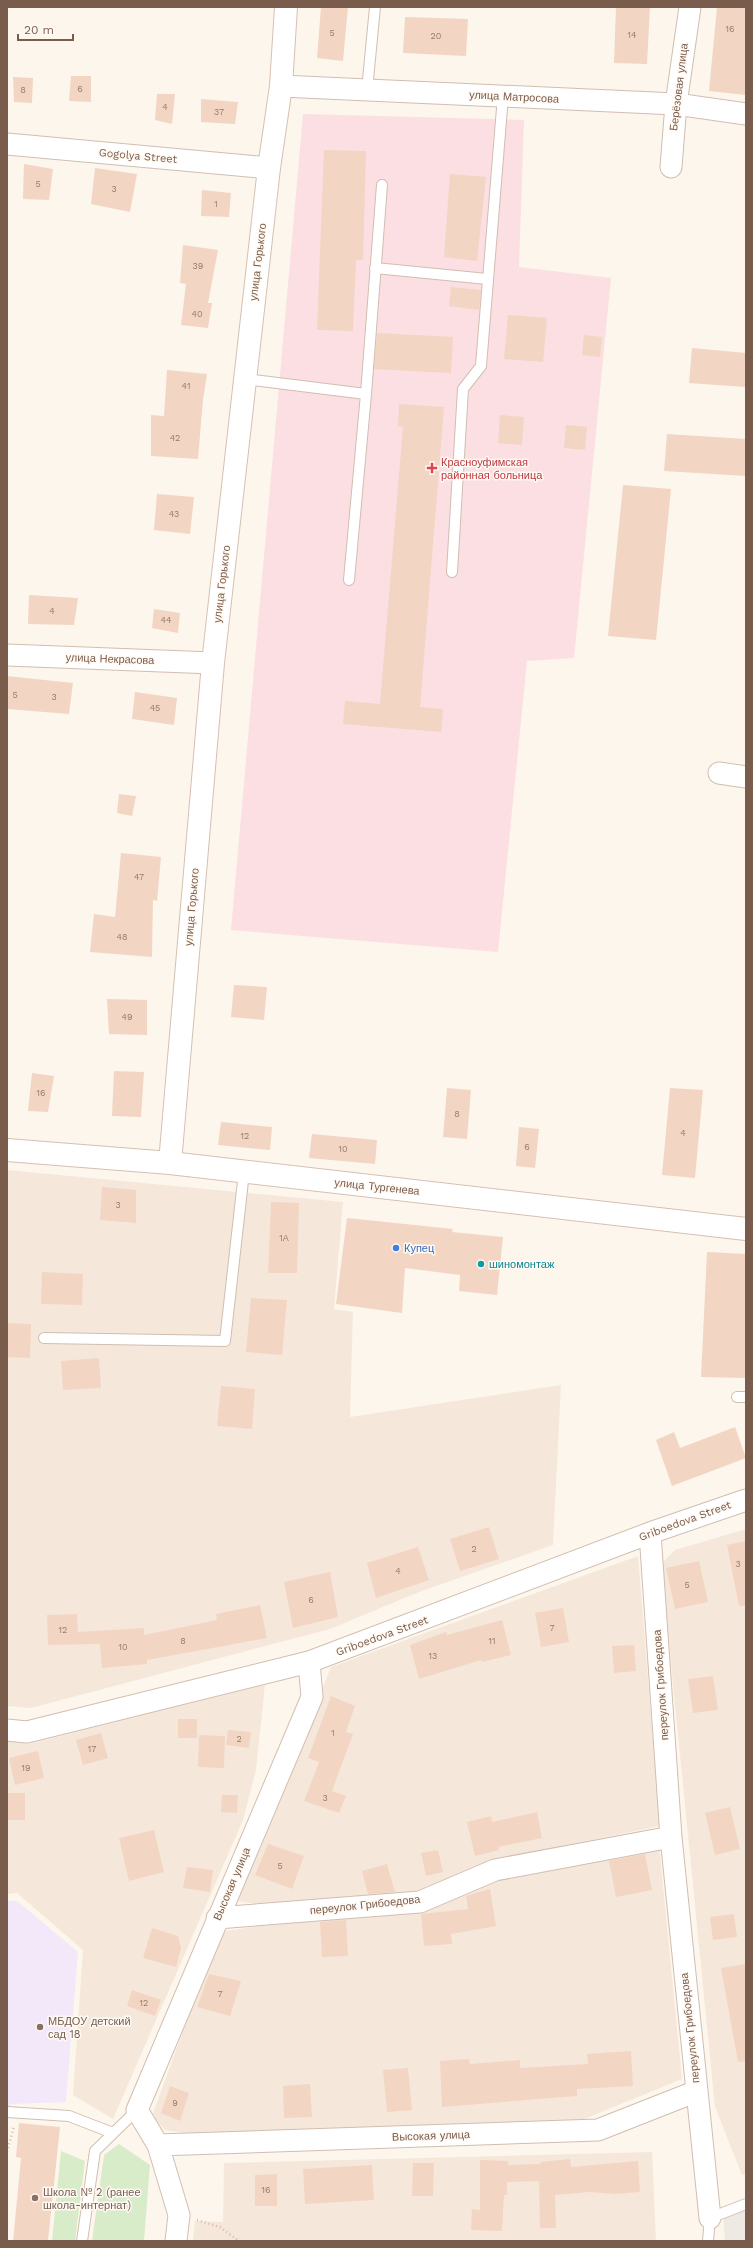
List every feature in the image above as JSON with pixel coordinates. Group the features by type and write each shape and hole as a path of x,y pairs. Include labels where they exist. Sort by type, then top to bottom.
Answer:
{"street":[{"name":"улица Горького","path":"170,1163 212,663 269,168 281,86 286,7"},
{"name":"Берёзовая улица","path":"671,167 676,104 690,7"},
{"name":"улица Матросова","path":"281,86 676,104 746,114"},
{"name":"Gogolya Street","path":"7,144 269,168"},
{"name":"улица Некрасова","path":"7,655 212,663"},
{"path":"719,773 746,777"},
{"name":"улица Тургенева","path":"7,1150 170,1163 746,1229"},
{"name":"Griboedova Street","path":"7,1730 27,1732 309,1662 650,1533 746,1500"},
{"name":"переулок Грибоедова","path":"650,1533 671,1837 710,2218"},
{"name":"Высокая улица","path":"137,2110 217,1918 312,1697 309,1662"},
{"name":"переулок Грибоедова","path":"217,1918 420,1902 495,1870 671,1837"},
{"name":"Высокая улица","path":"158,2145 598,2130 697,2091"},
{"path":"137,2110 158,2145 179,2215 176,2241"}],"lane":[{"path":"367,90 376,7"},
{"path":"452,572 463,389 481,366 503,96"},
{"path":"349,580 366,394 382,185"},
{"path":"375,268 487,279"},
{"path":"245,379 366,394"},
{"path":"44,1338 225,1341 244,1172"},
{"path":"82,2241 95,2151 137,2110"},
{"path":"7,2112 69,2116 113,2133"},
{"path":"708,2241 710,2218 746,2204"}],"path":[{"path":"7,2152 15,2122"},
{"path":"179,2215 220,2227 239,2241"}],"shaded area":[{"name":"Красноуфимская районная больница","path":"303,114 524,120 519,267 611,278 574,658 527,661 498,952 231,930"},
{"path":"7,1170 343,1202 334,1309 353,1312 350,1417 561,1385 553,1545 419,1592 330,1629 31,1708 7,1706"},
{"path":"746,1529 746,2174 742,2175 715,2107 661,1564 675,1550"},
{"path":"638,1556 660,1826 491,1860 413,1894 263,1905 238,1901 331,1667"},
{"path":"265,1684 256,1770 243,1820 113,2119 73,2095 83,1950 17,1893 7,1894 7,1741 29,1744"},
{"path":"659,1844 682,2079 577,2122 205,2136 165,2130 152,2116 219,1932 294,1921 498,1874"},
{"name":"МБДОУ детский сад 18","path":"7,1901 17,1901 78,1952 66,2102 11,2104 7,2111"},
{"path":"652,2152 656,2241 193,2241 195,2221 223,2222 224,2163"},
{"path":"746,2208 746,2241 725,2241 723,2217"}],"green space":[{"path":"119,2144 150,2165 144,2241 92,2241 104,2155"},
{"path":"61,2151 85,2161 75,2241 52,2241"}],"building":[{"path":"321,7 348,7 343,61 317,58"},
{"path":"616,7 650,7 647,64 614,63"},
{"path":"717,7 746,7 746,95 709,91"},
{"path":"405,17 468,19 466,56 403,53"},
{"path":"71,76 91,76 91,102 69,101"},
{"path":"13,77 33,78 32,103 14,102"},
{"path":"157,94 175,94 172,124 155,120"},
{"path":"201,99 238,102 235,124 201,122"},
{"path":"324,150 366,151 363,260 356,260 353,331 317,330"},
{"path":"24,164 53,169 49,200 23,199"},
{"path":"95,168 137,174 130,212 91,204"},
{"path":"450,174 486,177 477,261 444,257"},
{"path":"202,190 231,193 229,217 201,216"},
{"path":"183,245 218,250 208,303 212,303 208,328 181,325 186,284 180,283"},
{"path":"451,287 481,290 479,310 449,306"},
{"path":"508,315 547,318 543,362 504,359"},
{"path":"377,333 453,337 451,373 374,369"},
{"path":"584,335 602,337 600,357 582,355"},
{"path":"692,348 746,353 746,387 689,383"},
{"path":"167,370 207,374 203,400 198,459 151,456 151,415 164,416"},
{"path":"399,404 444,407 420,707 443,709 441,732 343,724 345,701 380,704 403,427 398,426"},
{"path":"500,415 524,417 522,445 498,443"},
{"path":"566,425 587,427 585,450 564,448"},
{"path":"667,434 746,439 746,476 664,471"},
{"path":"623,485 671,489 656,640 608,636"},
{"path":"157,494 194,497 190,534 154,530"},
{"path":"29,595 78,598 74,625 28,624"},
{"path":"154,609 180,613 178,633 152,628"},
{"path":"7,676 73,683 69,714 7,709"},
{"path":"135,692 177,698 174,725 132,719"},
{"path":"119,794 136,796 132,816 117,813"},
{"path":"121,853 161,857 157,901 153,900 152,957 90,952 94,914 115,917"},
{"path":"234,985 267,987 264,1020 231,1017"},
{"path":"107,999 147,1000 147,1035 109,1034"},
{"path":"114,1071 144,1072 141,1117 112,1116"},
{"path":"32,1073 54,1076 48,1112 28,1111"},
{"path":"447,1088 471,1090 467,1139 443,1137"},
{"path":"670,1088 703,1090 695,1178 662,1175"},
{"path":"221,1122 272,1127 270,1150 218,1145"},
{"path":"519,1127 539,1129 535,1168 516,1166"},
{"path":"312,1134 377,1140 375,1164 309,1158"},
{"path":"102,1187 136,1190 136,1223 100,1220"},
{"path":"271,1202 299,1203 297,1273 268,1273"},
{"name":"Купец","path":"347,1218 453,1229 452,1232 503,1237 497,1295 459,1291 460,1275 405,1268 402,1313 336,1304"},
{"path":"707,1252 746,1254 746,1378 701,1377"},
{"path":"42,1272 83,1274 82,1305 41,1304"},
{"path":"251,1298 287,1300 282,1355 246,1352"},
{"path":"7,1323 31,1324 30,1358 7,1357"},
{"path":"99,1358 101,1388 63,1390 61,1361"},
{"path":"221,1386 255,1389 252,1429 217,1426"},
{"path":"735,1427 746,1458 672,1486 656,1440 674,1432 680,1448"},
{"path":"489,1527 499,1559 460,1571 450,1539"},
{"path":"746,1541 746,1606 739,1606 727,1545"},
{"path":"418,1547 429,1580 376,1598 367,1563"},
{"path":"699,1561 708,1602 675,1609 666,1568"},
{"path":"330,1572 338,1617 293,1628 284,1582"},
{"path":"260,1605 267,1638 147,1660 147,1664 102,1668 100,1644 48,1645 47,1615 77,1614 78,1632 144,1628 144,1635 217,1620 216,1614"},
{"path":"563,1608 569,1642 541,1647 535,1613"},
{"path":"502,1620 511,1655 482,1662 481,1660 419,1679 410,1645 446,1632 447,1635"},
{"path":"634,1645 636,1671 614,1673 612,1646"},
{"path":"713,1676 718,1710 693,1713 688,1679"},
{"path":"331,1696 355,1706 346,1732 353,1734 332,1791 346,1796 339,1813 304,1801 319,1762 308,1758"},
{"path":"178,1719 197,1719 197,1738 178,1738"},
{"path":"228,1730 251,1732 249,1748 226,1745"},
{"path":"101,1733 108,1758 83,1765 76,1740"},
{"path":"199,1735 225,1736 224,1768 198,1767"},
{"path":"38,1751 44,1778 15,1785 9,1758"},
{"path":"7,1793 25,1793 25,1820 7,1820"},
{"path":"222,1795 238,1795 237,1813 221,1812"},
{"path":"730,1807 740,1849 715,1855 705,1813"},
{"path":"537,1812 542,1838 498,1847 499,1850 475,1856 467,1822 491,1816 492,1822"},
{"path":"154,1830 164,1872 129,1881 119,1838"},
{"path":"268,1844 304,1856 292,1889 255,1875"},
{"path":"438,1850 443,1872 426,1876 421,1853"},
{"path":"645,1854 652,1890 616,1897 609,1861"},
{"path":"387,1864 395,1892 368,1894 362,1871"},
{"path":"187,1867 213,1870 210,1892 183,1888"},
{"path":"490,1889 496,1926 451,1934 452,1944 424,1946 421,1914 468,1909 466,1896"},
{"path":"734,1914 737,1937 713,1940 710,1917"},
{"path":"346,1920 348,1956 322,1957 320,1922"},
{"path":"152,1928 178,1936 181,1948 176,1967 143,1958"},
{"path":"746,1964 746,2061 738,2062 721,1968"},
{"path":"209,1974 241,1981 230,2016 197,2007"},
{"path":"132,1990 161,2000 155,2016 127,2006"},
{"path":"631,2051 633,2086 577,2089 577,2096 442,2107 440,2061 469,2059 470,2064 520,2060 520,2068 588,2064 587,2054"},
{"path":"408,2068 412,2110 387,2112 383,2070"},
{"path":"310,2084 312,2117 284,2118 283,2086"},
{"path":"170,2086 189,2093 180,2121 161,2113"},
{"name":"Школа № 2 (ранее школа-интернат)","path":"19,2123 60,2127 48,2241 13,2241 21,2158 16,2157"},
{"path":"570,2159 571,2167 638,2161 640,2192 615,2194 590,2192 555,2195 556,2228 540,2228 539,2181 507,2182 507,2195 504,2195 502,2231 471,2230 472,2209 480,2210 480,2160 508,2161 508,2165 541,2164 540,2162"},
{"path":"413,2163 434,2163 433,2196 412,2196"},
{"path":"372,2165 374,2200 305,2204 303,2169"},
{"path":"277,2174 277,2206 255,2206 255,2175"}],"place":[{"name":"Красноуфимская районная больница","path":"432,468"},
{"name":"Купец","path":"396,1248"},
{"name":"шиномонтаж","path":"481,1264"},
{"name":"МБДОУ детский сад 18","path":"40,2027"},
{"name":"Школа № 2 (ранее школа-интернат)","path":"35,2198"}]}
